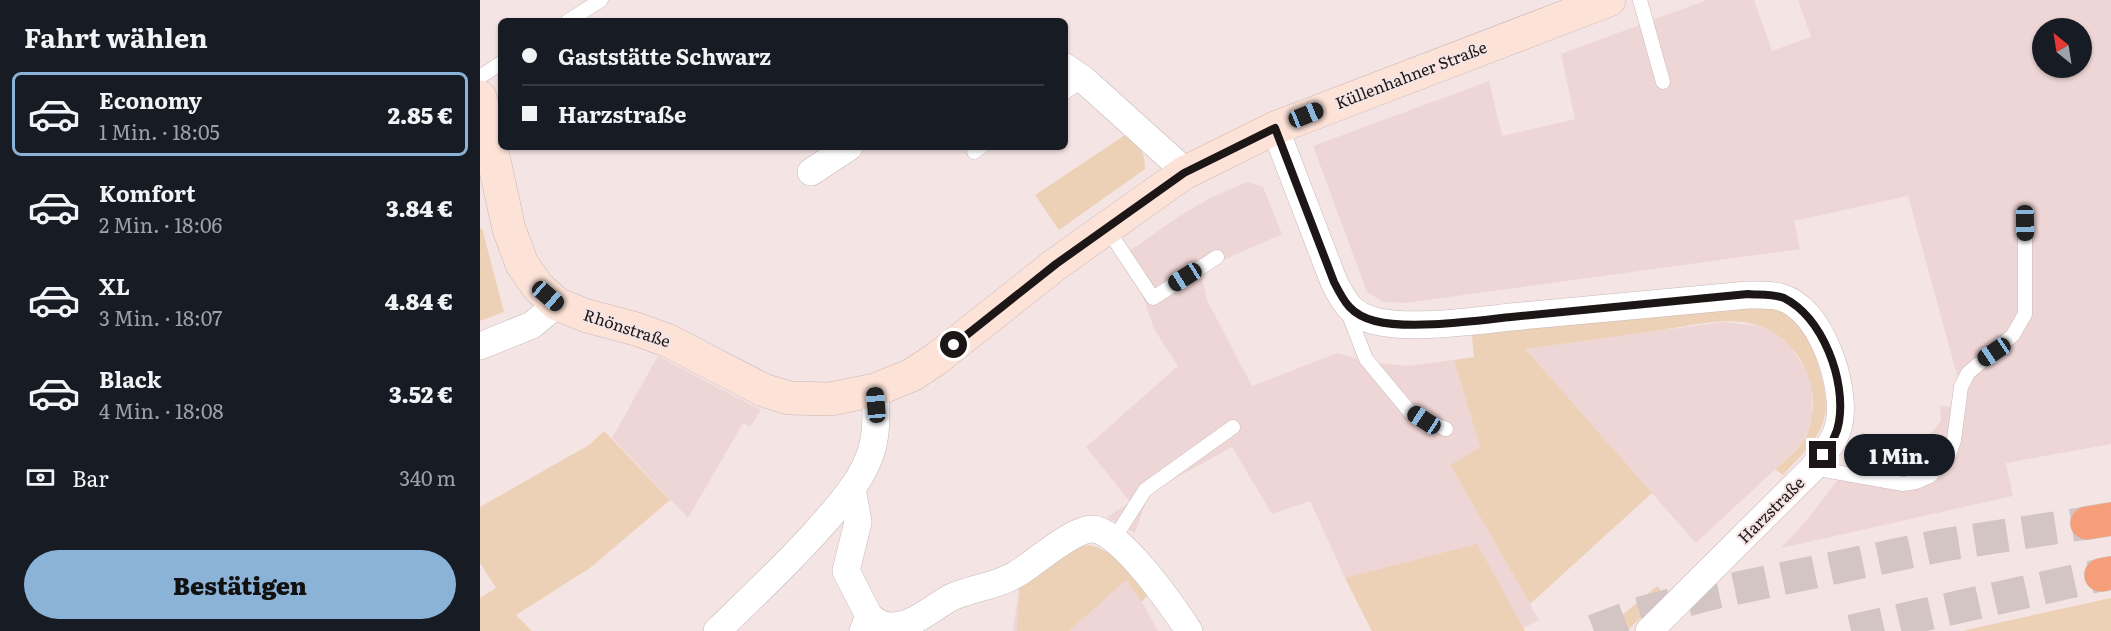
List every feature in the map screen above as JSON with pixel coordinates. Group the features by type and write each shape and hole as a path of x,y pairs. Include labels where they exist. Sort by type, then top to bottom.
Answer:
{"street":[{"name":"Küllenhahner Straße","path":"874,390 912,375 936,359 1056,264 1184,173 1275,128 1609,0"},
{"path":"1071,80 1175,162 1184,173"},
{"name":"Rhönstraße","path":"480,97 509,229 522,264 538,287 557,304 587,316 636,329 669,341 763,390 789,398 830,399 874,390"},
{"path":"1275,128 1344,303"},
{"path":"811,172 844,150"},
{"name":"Harzstraße","path":"1344,303 1358,315 1376,322 1407,324 1461,322 1748,294 1781,297 1798,307 1814,323 1826,345 1841,405 1839,424 1833,442 1813,468 1648,631"},
{"path":"480,346 532,326 557,304"},
{"path":"717,631 785,565 852,488 873,448 877,419 874,390"},
{"path":"852,488 858,522 846,572 866,623 891,626 903,624 952,597 1013,577 1080,531 1093,529 1114,539 1132,556 1189,631"}],"lane":[{"path":"573,18 601,0"},
{"path":"1640,0 1663,82"},
{"path":"480,77 498,65"},
{"path":"1813,468 1903,484 1930,476 1948,458 1954,440 1961,387 1968,373 2013,336 2025,314 2025,223"},
{"path":"1106,227 1153,298 1217,257"},
{"path":"1344,303 1366,359 1410,412 1446,429"},
{"path":"1114,539 1145,489 1233,426"}],"shaded area":[{"path":"1707,0 1754,0 1772,51 1811,37 1798,0 2111,0 2111,444 2006,463 2013,496 1781,548 1807,520 1856,456 1863,430 1869,451 1878,455 1916,443 1932,432 1941,421 1940,406 1966,408 1908,196 1794,221 1800,249 1405,303 1384,302 1367,292 1313,146 1489,81 1502,136 1575,119 1561,54"},
{"path":"1125,135 1140,149 1144,157 1145,169 1059,230 1035,195"},
{"path":"1247,182 1263,187 1282,234 1201,270 1206,298 1252,386 1338,353 1366,362 1408,366 1454,360 1480,447 1450,465 1539,620 1518,631 1372,631 1310,501 1272,514 1232,447 1149,493 1135,533 1107,517 1130,502 1086,447 1178,366 1154,329 1140,288 1121,257 1178,217 1210,198"},
{"path":"482,228 504,312 480,321 480,229"},
{"path":"1765,306 1777,309 1792,318 1805,334 1818,363 1826,399 1825,415 1819,432 1808,448 1783,475 1775,469 1804,440 1812,416 1813,398 1807,373 1798,356 1785,341 1769,330 1748,323 1722,321 1525,349 1652,493 1530,604 1450,465 1480,447 1454,360 1474,357 1472,335"},
{"path":"1722,322 1760,326 1775,333 1791,347 1808,374 1812,388 1812,416 1800,446 1696,543 1524,349"},
{"path":"658,356 761,410 750,427 743,423 688,518 612,438"},
{"path":"604,431 670,500 590,568 516,615 532,631 480,631 480,598 496,588 480,563 480,507 589,445"},
{"path":"1477,544 1525,631 1372,631 1345,578"},
{"path":"1089,545 1108,552 1122,564 1147,596 1142,602 1126,580 1069,631 1017,631 1020,583 1036,578 1077,547"},
{"path":"1122,573 1158,631 1013,631 1019,588 1035,593"},
{"path":"1657,586 1660,589 1661,598 1627,631 1603,631"},
{"path":"2111,598 2111,631 1963,631 1970,629"}],"tunnel":[{"path":"1594,631 1638,614 1709,594 1943,545 2087,523"},
{"path":"1851,631 2101,575"}],"route":[{"path":"954,345 1056,264 1184,173 1275,128 1334,282 1344,303 1358,315 1376,322 1407,324 1461,322 1748,294 1781,297 1798,307 1814,323 1826,345 1834,367 1841,405 1839,424 1833,442 1823,455"}]}
